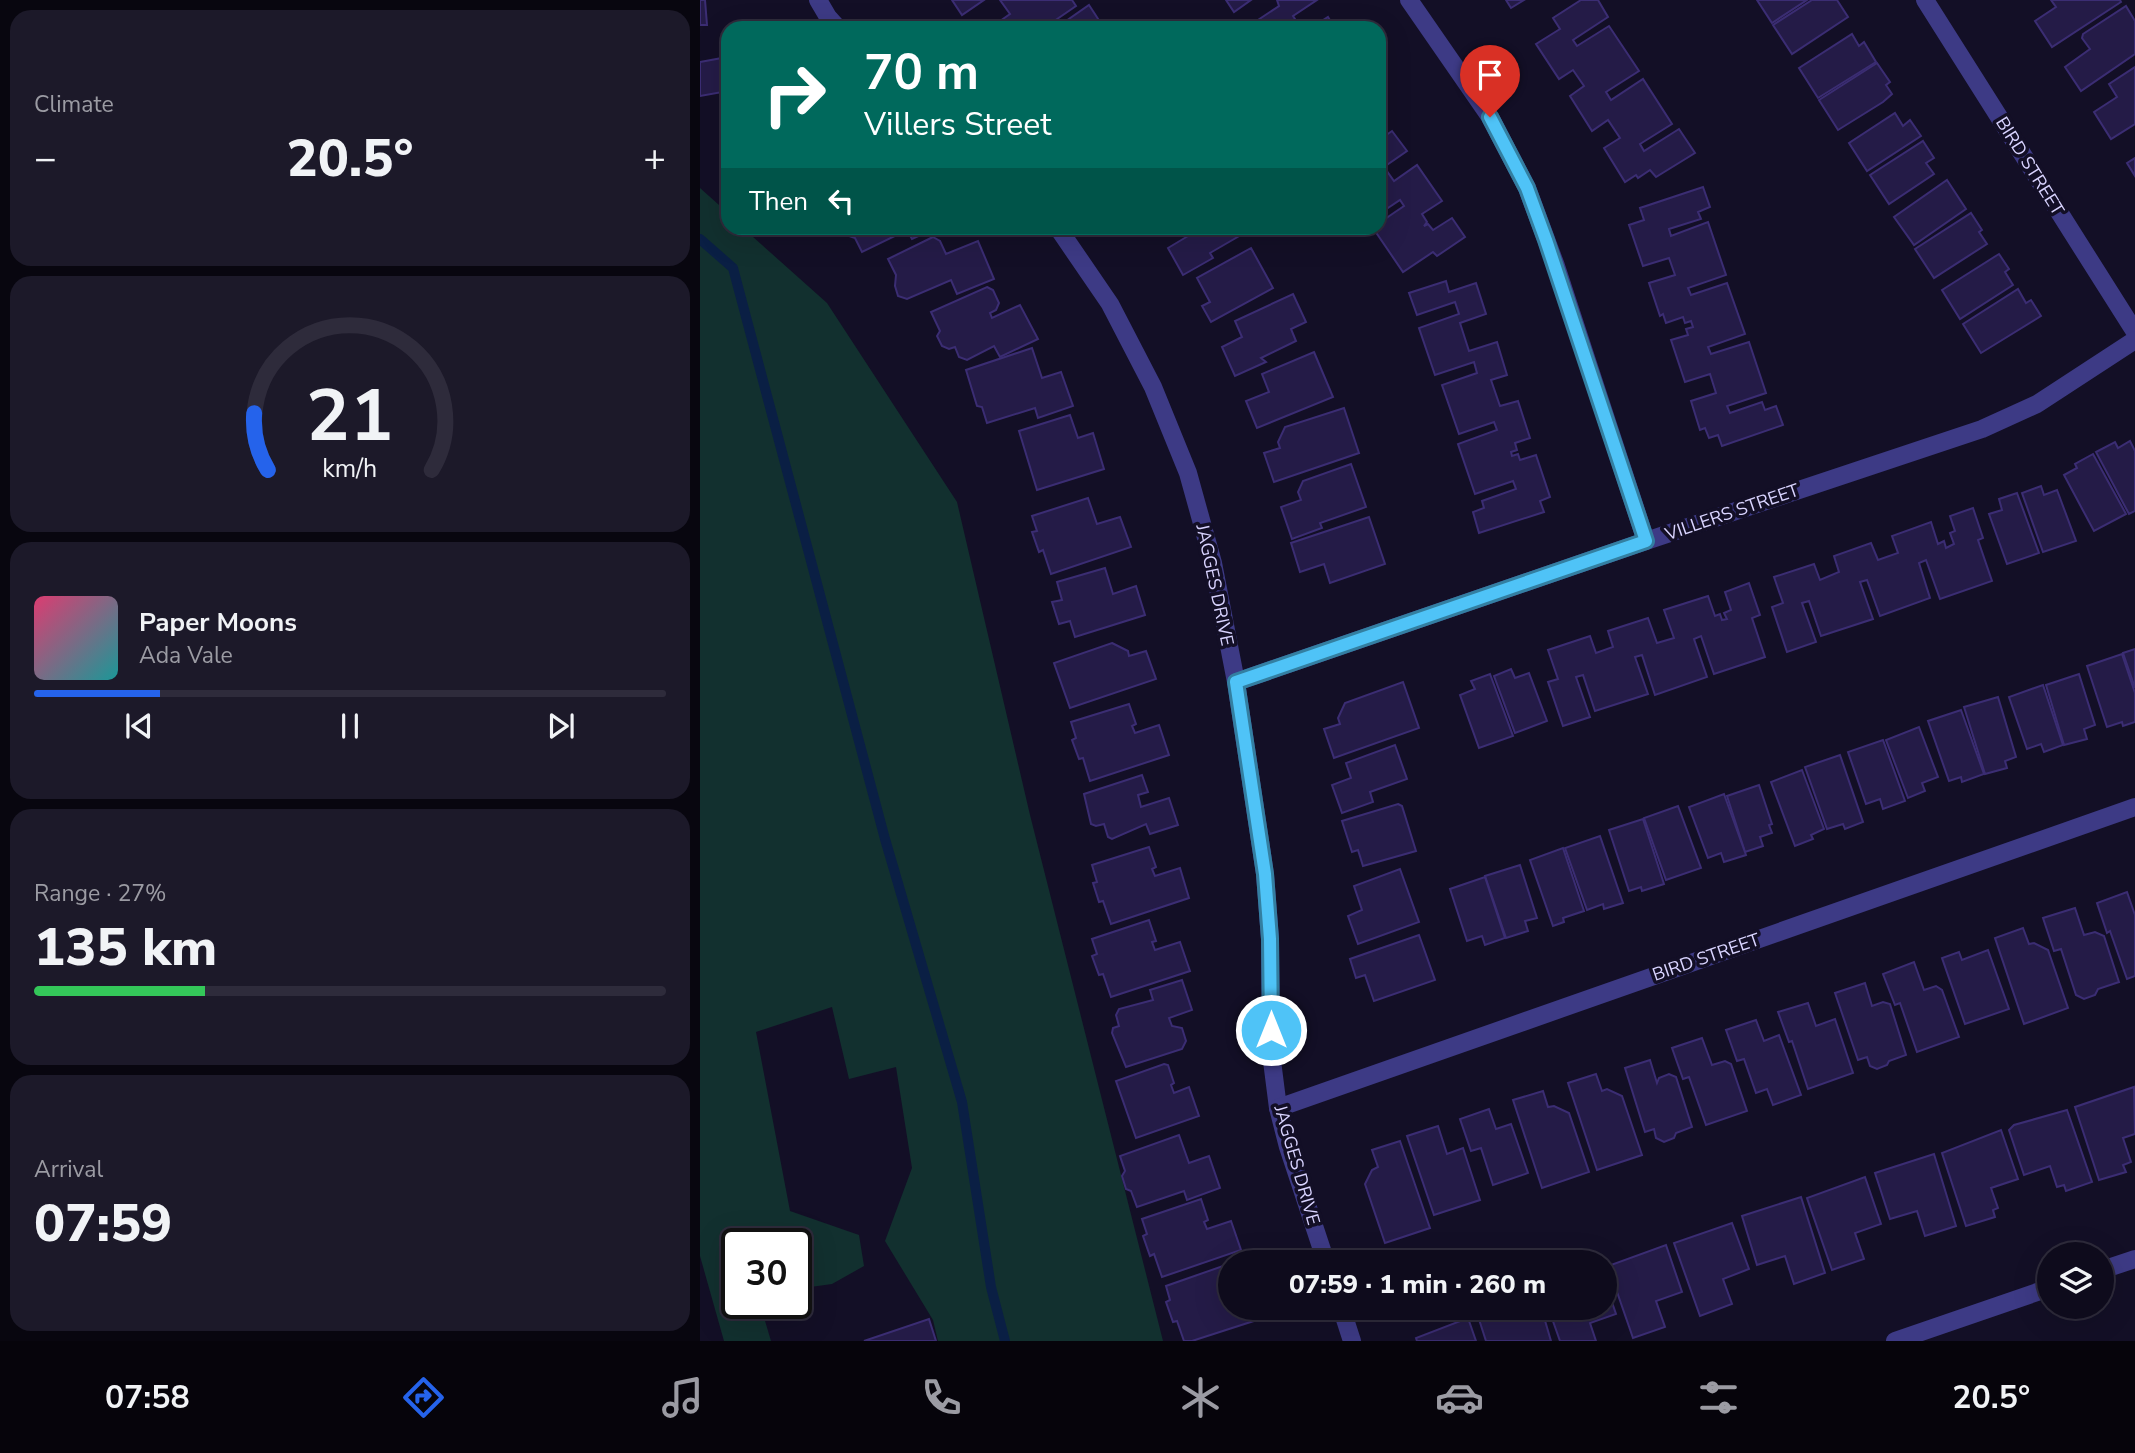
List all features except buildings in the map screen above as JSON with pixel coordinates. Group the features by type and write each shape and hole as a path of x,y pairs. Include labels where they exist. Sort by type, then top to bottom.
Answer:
{"street":[{"path":"818,0 832,21"},
{"path":"1409,0 1490,117 1527,188 1560,279 1646,541"},
{"name":"BIRD STREET","path":"1930,2 2135,332"},
{"name":"JAGGES DRIVE","path":"1063,235 1116,316 1153,387 1188,473 1213,563 1236,682 1265,874 1270,939 1271,1053 1278,1108 1322,1250"},
{"name":"VILLERS STREET","path":"1236,682 1982,429 2037,404 2135,340"},
{"name":"BIRD STREET","path":"1278,1108 2135,807"},
{"path":"2114,1266 2135,1259"},
{"path":"1895,1341 2037,1292"},
{"path":"1345,1320 1352,1341"}],"green space":[{"path":"700,188 721,207 721,235 751,235 827,303 957,502 1030,815 1163,1341 938,1341 933,1320 885,1241 912,1168 896,1067 849,1079 832,1007 756,1032 790,1211 859,1235 864,1266 832,1284 812,1287 812,1228 721,1228 721,1319 764,1319 771,1341 724,1341 700,1256"}],"waterway":[{"path":"700,239 733,268 885,839 962,1102 991,1287 1005,1341"}],"route":[{"path":"1271,1030 1270,939 1265,874 1236,682 1646,541 1556,266 1527,188 1490,117"}]}
